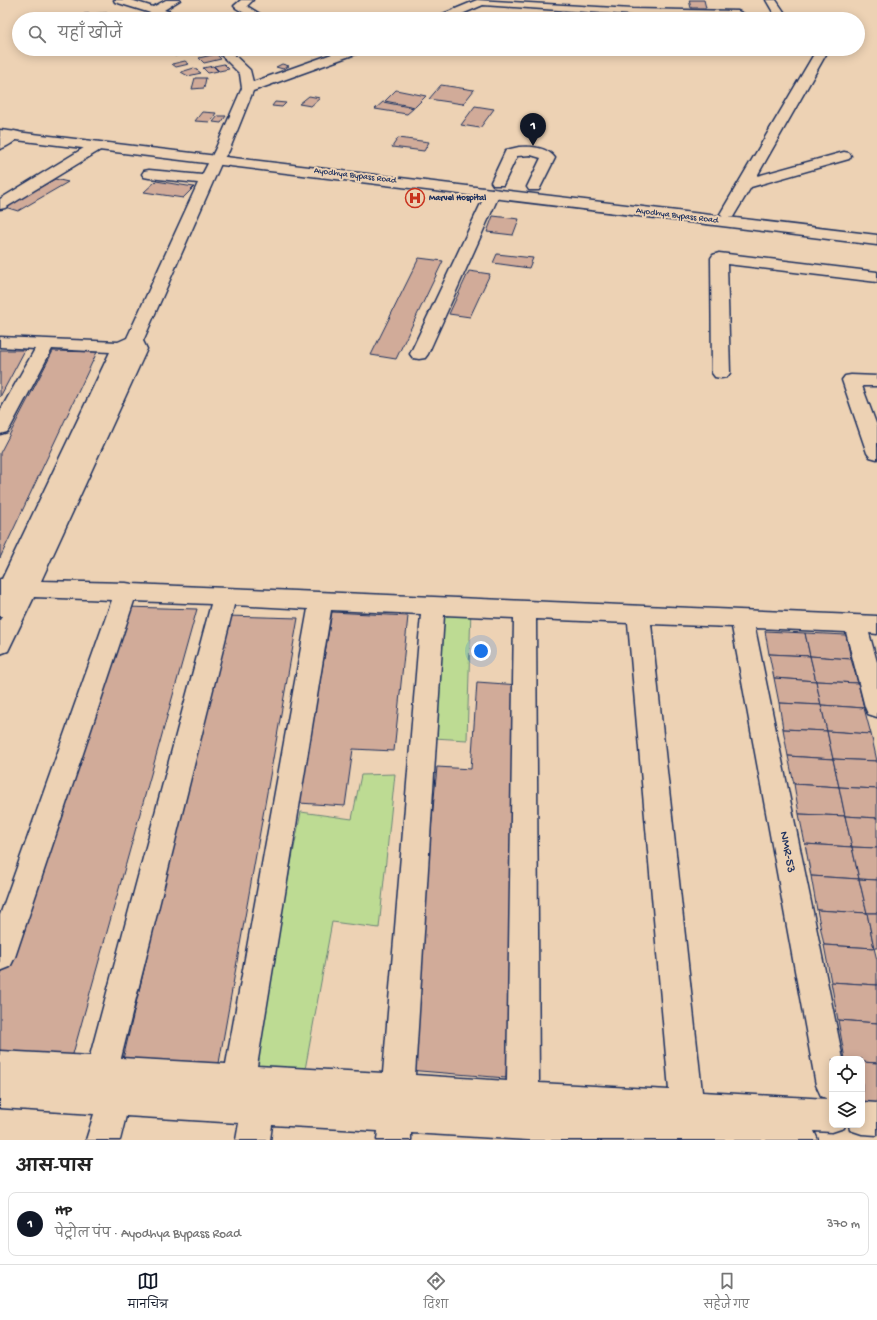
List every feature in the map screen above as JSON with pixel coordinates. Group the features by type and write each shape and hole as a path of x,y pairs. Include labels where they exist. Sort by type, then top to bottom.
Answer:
{"street":[{"path":"119,0 157,12"},
{"path":"153,11 176,0"},
{"path":"248,0 240,6 250,12"},
{"path":"676,0 680,12"},
{"path":"734,0 738,12"},
{"path":"770,0 778,12"},
{"path":"457,12 484,1 632,12"},
{"path":"127,344 219,155 248,88 246,73 228,56"},
{"path":"327,56 331,58"},
{"path":"248,88 337,56"},
{"path":"728,214 819,56"},
{"name":"Ayodhya Bypass Road","path":"0,127 219,155 877,232"},
{"path":"0,144 7,135"},
{"name":"Ayodhya Bypass Road","path":"7,135 97,146 219,155"},
{"path":"0,205 97,146"},
{"path":"419,354 510,153 523,150 542,153 548,158 532,192"},
{"path":"745,184 844,156"},
{"path":"149,174 207,180"},
{"name":"Ayodhya Bypass Road","path":"532,192 877,240"},
{"path":"721,373 719,258 877,277"},
{"path":"0,342 46,344 127,344 138,349 0,608"},
{"path":"0,428 46,344"},
{"path":"877,381 851,380 877,453"},
{"path":"12,587 866,624 877,708"},
{"path":"0,645 12,587"},
{"path":"0,957 126,591"},
{"path":"103,1140 107,1086 225,596"},
{"path":"239,1081 321,600"},
{"path":"395,1115 432,605"},
{"path":"523,1098 525,609"},
{"path":"639,614 687,1108"},
{"name":"NMR-53","path":"742,619 829,1070"},
{"path":"0,1066 107,1086 258,1108 395,1115 539,1132 655,1126 687,1108 829,1116"},
{"path":"0,1092 239,1081 395,1115 523,1098 655,1126 801,1140"},
{"path":"253,1140 258,1108"},
{"path":"865,1118 877,1119"}],"green space":[{"path":"433,605 471,607 467,740 417,737"},
{"path":"395,774 379,928 332,922 304,1075 251,1071 301,812 352,819 361,775"}],"building":[{"path":"689,0 704,0 706,8 691,8"},
{"path":"218,56 221,59 204,63 199,58"},
{"path":"185,61 189,64 176,67 172,64"},
{"path":"224,64 229,69 219,71 214,66"},
{"path":"282,64 289,66 283,69 276,67"},
{"path":"213,66 218,71 208,73 203,68"},
{"path":"194,68 201,73 188,76 181,72"},
{"path":"195,78 206,78 204,88 192,89"},
{"path":"441,85 474,90 463,104 429,99"},
{"path":"396,90 426,96 415,107 385,101"},
{"path":"309,96 320,98 311,106 299,104"},
{"path":"275,102 286,103 282,107 272,106"},
{"path":"383,102 414,108 407,114 375,109"},
{"path":"475,106 494,109 480,128 461,125"},
{"path":"202,112 216,113 210,122 195,121"},
{"path":"218,116 226,116 221,123 213,122"},
{"path":"398,138 429,142 424,151 392,147"},
{"path":"55,179 68,182 18,211 5,207"},
{"path":"156,181 194,187 183,198 144,192"},
{"path":"493,216 519,219 513,235 487,232"},
{"path":"497,254 533,258 529,268 493,263"},
{"path":"419,258 443,261 396,359 371,355"},
{"path":"469,271 490,274 470,317 449,314"},
{"path":"0,350 25,350 0,397"},
{"path":"53,351 97,352 0,558 0,453"},
{"path":"126,607 197,609 71,1061 0,1057 0,977"},
{"path":"332,612 408,616 394,751 353,749 345,806 299,803"},
{"path":"227,616 298,618 219,1063 123,1059"},
{"path":"765,631 805,633 810,656 769,654"},
{"path":"805,633 846,635 851,659 810,656"},
{"path":"769,654 810,656 816,681 774,678"},
{"path":"810,656 851,659 858,683 816,681"},
{"path":"774,678 816,681 821,705 779,703"},
{"path":"816,681 858,683 864,708 821,705"},
{"path":"477,682 519,685 506,1078 408,1070 437,767 471,769"},
{"path":"779,703 821,705 827,731 783,729"},
{"path":"821,705 864,708 871,734 827,731"},
{"path":"783,729 827,731 833,759 788,756"},
{"path":"827,731 871,734 877,761 833,759"},
{"path":"788,756 833,759 839,787 794,784"},
{"path":"833,759 877,761 877,789 839,787"},
{"path":"794,784 839,787 845,816 799,814"},
{"path":"839,787 877,789 877,818 845,816"},
{"path":"799,814 845,816 852,847 805,844"},
{"path":"845,816 877,818 877,848 852,847"},
{"path":"805,844 852,847 859,879 811,876"},
{"path":"852,847 877,848 877,880 859,879"},
{"path":"811,876 859,879 867,913 817,910"},
{"path":"859,879 877,880 877,913 867,913"},
{"path":"817,910 867,913 874,948 824,945"},
{"path":"867,913 877,913 877,948 874,948"},
{"path":"824,945 874,948 877,960 877,985 831,982"},
{"path":"831,982 877,985 877,1023 838,1020"},
{"path":"838,1020 877,1023 877,1063 865,1062 865,1056 844,1056"},
{"path":"865,1062 877,1063 877,1106 865,1105"}],"place":[{"name":"HP","path":"533,146"},
{"name":"Marvel Hospital","path":"415,198"}]}
